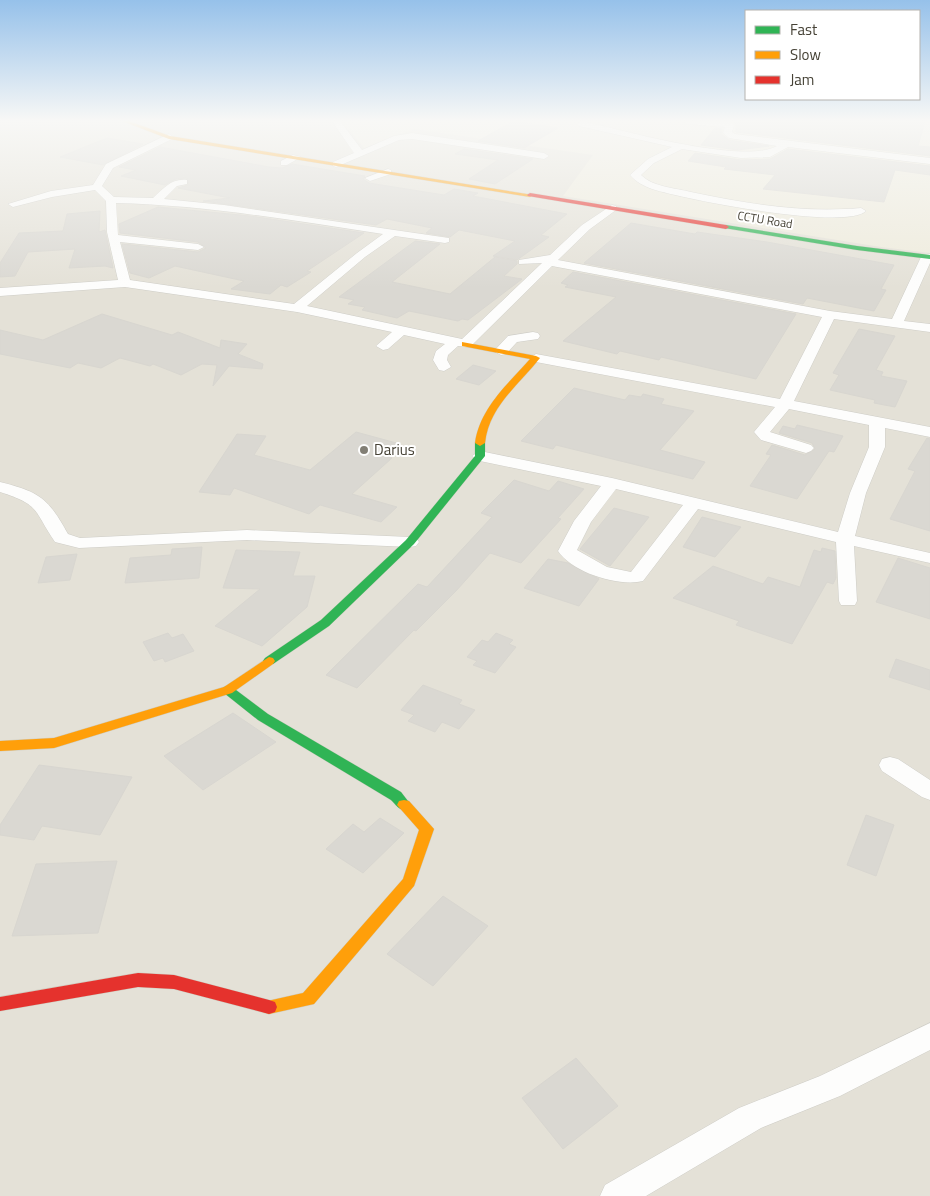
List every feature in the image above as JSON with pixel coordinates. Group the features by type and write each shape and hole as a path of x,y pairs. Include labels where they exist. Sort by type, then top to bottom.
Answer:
{"street":[{"path":"97,187 103,177"},
{"name":"CCTU Road","path":"418,177 856,248 929,257"},
{"path":"637,177 655,187 763,208 809,215 861,211"},
{"path":"156,201 174,184 184,182"},
{"path":"97,187 111,200 156,201 224,208 445,240"},
{"path":"13,204 50,194 97,187"},
{"path":"111,200 110,214 117,257 125,283"},
{"path":"444,367 440,360 441,354 460,343 586,227 612,208"},
{"path":"363,228 374,245"},
{"path":"297,308 374,245 394,232"},
{"path":"115,238 198,247"},
{"path":"896,324 929,257"},
{"path":"522,262 552,260 830,315 930,328"},
{"path":"0,292 125,283 297,308 536,358 734,388 785,404 930,432"},
{"path":"806,448 766,437 762,432 785,404 830,315"},
{"path":"383,346 401,331"},
{"path":"501,351 513,339 533,336"},
{"path":"0,746 54,743 228,690 324,624 410,542 480,456 480,433 487,415 536,358"},
{"path":"726,408 734,388"},
{"path":"848,601 845,539 858,493 877,447 877,422"},
{"path":"480,456 612,483 693,504 930,558"},
{"path":"612,483 583,520 566,551 574,557 617,577 629,580 638,577 693,504"},
{"path":"0,487 32,497 49,515 61,538 79,543 246,535 410,542"},
{"path":"0,1004 58,992 138,980 174,982 272,1008 308,999 409,882 427,829 396,796 263,718 228,690"},
{"path":"890,764 930,791"},
{"path":"616,1196 750,1118 830,1086 930,1036"}],"shaded area":[{"path":"0,177 930,177 930,1196 0,1196"},
{"path":"577,177 930,177 930,253 881,247 563,196"}],"building":[{"path":"125,177 364,177 363,179 369,183 444,195 454,189 478,193 473,196 567,214 541,235 549,237 517,260 493,256 515,241 459,230 450,237 426,233 432,228 387,219 376,225 203,201 230,198 178,188 188,185 187,178 176,179 165,185"},
{"path":"472,177 506,177 495,184 469,179"},
{"path":"773,177 893,177 884,202 763,189"},
{"path":"158,207 250,216 364,233 307,271 311,272 287,287 281,285 270,294 231,289 244,281 175,266 149,278 130,273 122,244 198,252 206,248 198,242 120,233 119,224"},
{"path":"100,211 99,232 105,230 113,268 105,266 69,268 75,249 28,252 15,276 0,277 0,263 19,233 63,231 67,214"},
{"path":"631,223 695,234 697,232 767,242 894,265 881,289 886,290 874,311 807,298 803,304 584,263"},
{"path":"415,241 440,244 392,282 450,294 495,257 517,261 517,264 504,276 522,279 468,320 462,319 458,321 409,311 397,318 362,310 365,307 348,304 354,300 339,297"},
{"path":"573,272 796,314 756,379 661,357 659,360 620,351 617,354 563,341 616,297 565,287 568,285 561,283"},
{"path":"102,314 172,335 178,332 220,348 221,340 247,344 238,354 263,364 262,369 229,366 213,386 217,365 202,364 181,375 153,364 150,366 120,358 101,368 78,363 70,368 0,354 0,330 43,340"},
{"path":"859,329 895,336 876,370 883,372 881,376 907,381 895,407 874,403 875,400 830,390 839,375 833,373"},
{"path":"473,365 496,371 479,385 456,379"},
{"path":"574,388 625,400 629,395 641,397 643,394 664,399 661,404 694,411 660,450 705,462 693,479 556,445 553,449 521,441"},
{"path":"797,425 843,436 834,452 829,451 797,499 750,486 771,455 766,454 772,445 805,455 815,449 812,443 779,433 783,426 795,429"},
{"path":"356,432 400,444 386,456 392,458 352,494 397,507 381,522 320,505 309,514 234,488 230,495 199,492 237,434 266,436 254,455 310,470"},
{"path":"927,438 930,439 930,531 890,519 915,471 908,469"},
{"path":"514,480 549,491 558,481 584,489 558,518 561,519 521,563 490,553 456,591 416,631 414,630 357,688 326,675 418,584 427,587 492,517 481,513"},
{"path":"614,508 649,517 610,566 580,549"},
{"path":"702,517 741,527 715,557 683,547"},
{"path":"202,547 199,578 125,583 130,558 171,555 172,549"},
{"path":"822,548 835,551 836,578 833,584 827,582 792,644 736,625 739,621 673,598 713,566 763,584 768,577 800,587 814,550 821,552"},
{"path":"236,550 300,552 293,576 315,576 307,607 262,646 215,626 260,589 223,588"},
{"path":"77,554 70,580 38,583 46,557"},
{"path":"898,558 930,568 930,619 876,602"},
{"path":"548,559 568,563 599,579 579,606 524,588"},
{"path":"168,633 172,638 183,634 194,651 165,662 163,658 154,661 143,642"},
{"path":"496,633 513,640 509,644 516,647 495,673 473,665 477,661 467,657 482,640 488,642"},
{"path":"896,659 930,670 930,690 889,677"},
{"path":"423,685 462,700 459,704 475,710 459,729 442,722 435,732 408,721 414,715 401,710"},
{"path":"233,713 276,742 203,790 164,756"},
{"path":"39,765 132,777 100,835 42,826 34,840 0,835 0,825"},
{"path":"866,815 894,825 876,876 847,865"},
{"path":"380,818 404,833 363,873 326,849 353,824 364,832"},
{"path":"117,861 98,933 12,936 36,864"},
{"path":"443,896 488,926 433,986 387,954"},
{"path":"576,1058 618,1106 563,1149 522,1098"}],"traffic: fast":[{"path":"726,227 857,248 930,257"},
{"path":"269,661 325,623 410,542 480,456 480,443"},
{"path":"228,690 263,717 396,796 404,805"}],"traffic: slow":[{"path":"417,177 530,195"},
{"path":"465,344 536,358 492,409 482,431 480,443"},
{"path":"0,746 54,743 228,690 269,661"},
{"path":"269,1007 308,999 409,882 427,829 404,805"}],"traffic: jam":[{"path":"530,195 726,227"},
{"path":"0,1004 138,980 174,982 269,1007"}],"place":[{"name":"Darius","path":"364,450"}]}
